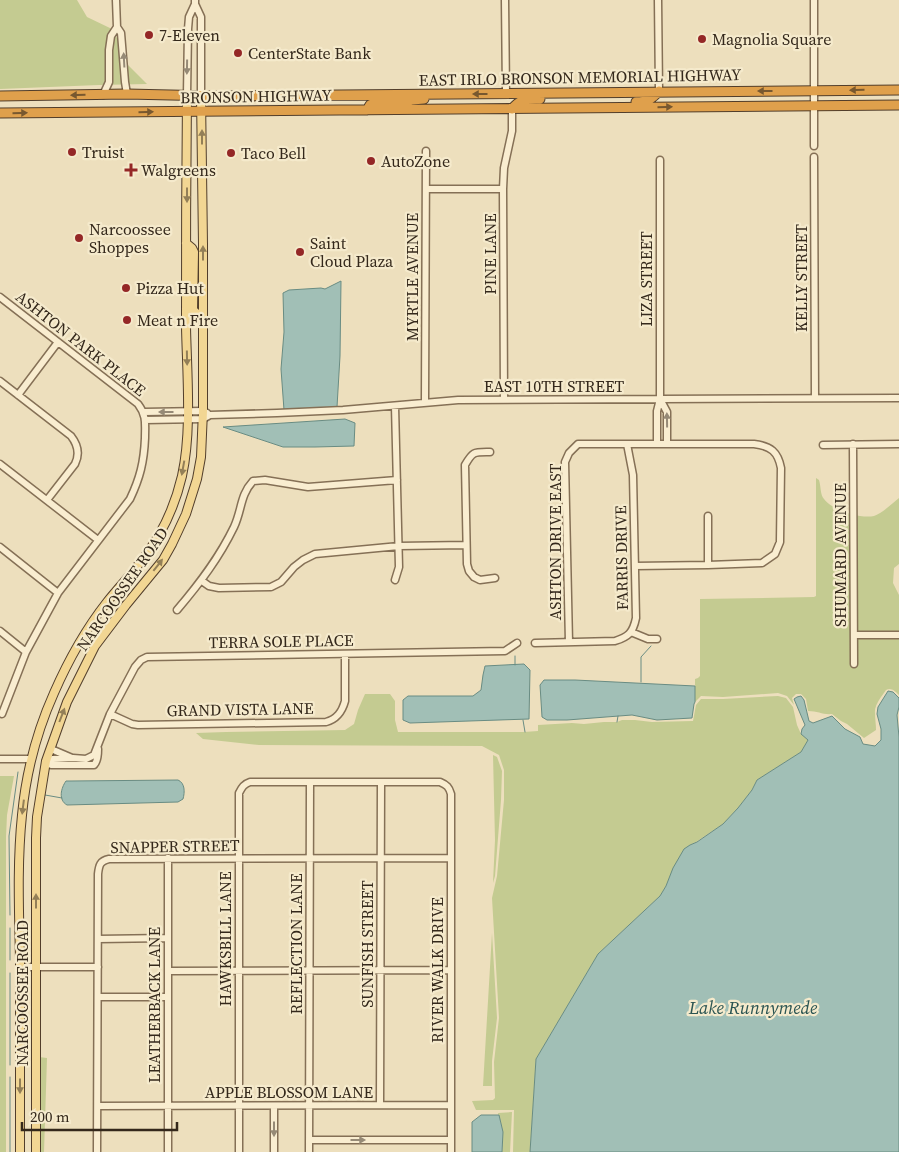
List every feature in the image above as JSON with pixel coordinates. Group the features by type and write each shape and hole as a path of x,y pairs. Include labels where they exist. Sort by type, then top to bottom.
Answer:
{"highway":[{"name":"EAST IRLO BRONSON MEMORIAL HIGHWAY","path":"261,95 899,90"},
{"path":"538,108 544,103 645,102 652,99 659,91"},
{"path":"512,108 524,99 616,98 622,92"},
{"name":"BRONSON HIGHWAY","path":"0,96 127,94 261,95"},
{"path":"367,110 370,105 377,102 402,103 412,100 436,99 454,94"},
{"path":"0,101 8,101 12,96"},
{"name":"EAST IRLO BRONSON MEMORIAL HIGHWAY","path":"512,108 899,105"},
{"name":"BRONSON HIGHWAY","path":"0,113 512,108"}],"main road":[{"name":"NARCOOSSEE ROAD","path":"20,1152 19,864 25,789 31,759 53,694 82,637 107,602 150,550 162,530 173,505 182,476 187,415 187,95"},
{"name":"NARCOOSSEE ROAD","path":"36,1152 36,838 38,808 46,761 67,702 95,646 163,560 179,531 193,495 202,457 205,415 201,96"},
{"path":"186,243 194,252 193,310 203,319"},
{"path":"31,759 46,761"}],"street":[{"path":"116,0 117,27 121,33 124,52 127,94"},
{"path":"505,0 506,93"},
{"path":"658,0 659,91"},
{"path":"814,0 814,146"},
{"path":"187,95 189,17 195,2"},
{"path":"195,2 201,17 201,96"},
{"path":"103,95 109,82 111,36 117,27"},
{"name":"PINE LANE","path":"504,400 503,189 504,168 512,131 512,108"},
{"name":"MYRTLE AVENUE","path":"425,402 426,151"},
{"name":"KELLY STREET","path":"814,157 815,398"},
{"name":"LIZA STREET","path":"660,160 660,399"},
{"path":"426,189 503,189"},
{"name":"ASHTON PARK PLACE","path":"0,297 138,404 144,412 145,420 144,457 137,485 121,512 58,593 26,652 2,714"},
{"path":"18,395 58,342"},
{"path":"0,381 71,436 77,445 78,458 75,464 47,500"},
{"name":"EAST 10TH STREET","path":"187,415 277,413 395,406 425,402 504,400 899,398"},
{"path":"660,399 667,412 667,444"},
{"path":"657,444 657,411 660,399"},
{"path":"394,580 399,567 395,406"},
{"name":"ASHTON PARK PLACE","path":"144,412 187,415"},
{"name":"ASHTON PARK PLACE","path":"145,420 187,415"},
{"name":"ASHTON DRIVE EAST","path":"569,642 565,462 578,444 754,444 774,451 779,458 780,468 780,542 775,554 762,563 708,565"},
{"name":"FARRIS DRIVE","path":"535,643 615,641 624,638 635,625 633,475 627,444"},
{"name":"SHUMARD AVENUE","path":"853,444 854,664"},
{"path":"823,445 899,444"},
{"path":"490,452 476,452 470,456 465,465 466,545 467,564 469,571 474,577 480,580 495,578"},
{"path":"0,464 98,540"},
{"path":"177,610 202,581 220,554 235,525 246,488 253,481 265,480 308,487 397,480"},
{"path":"635,566 708,565 708,516"},
{"path":"202,581 209,586 219,588 271,587 281,582 302,560 315,554 399,546 466,545"},
{"path":"0,548 58,593"},
{"path":"0,631 26,652"},
{"path":"631,632 648,639 657,639"},
{"path":"854,635 899,635"},
{"name":"TERRA SOLE PLACE","path":"46,761 52,765 94,765 96,763 99,738 110,714 135,667 141,660 147,657 506,651 517,643"},
{"name":"GRAND VISTA LANE","path":"110,714 138,725 326,722 337,716 342,711 344,705 345,654"},
{"path":"46,761 73,758 86,759 94,755 98,746"},
{"path":"51,749 73,758"},
{"path":"0,759 31,759"},
{"name":"HAWKSBILL LANE","path":"239,1152 239,793 242,787 250,782 440,782 450,788"},
{"name":"REFLECTION LANE","path":"309,1152 310,783"},
{"name":"SUNFISH STREET","path":"380,783 380,1105"},
{"name":"RIVER WALK DRIVE","path":"450,788 451,1152"},
{"name":"SNAPPER STREET","path":"97,1152 98,874 101,862 109,859 168,858 451,858"},
{"name":"LEATHERBACK LANE","path":"168,858 168,1152"},
{"path":"98,939 168,938"},
{"path":"20,967 98,967"},
{"path":"168,971 451,970"},
{"path":"98,997 168,997"},
{"name":"APPLE BLOSSOM LANE","path":"98,1106 451,1105"},
{"path":"274,1106 274,1152"},
{"path":"309,1140 451,1140"}],"green space":[{"path":"0,0 77,0 87,17 112,29 120,44 122,59 147,84 0,89"},
{"path":"816,478 819,480 821,493 828,503 833,507 854,515 868,517 877,515 899,498 899,564 894,568 893,583 899,595 899,695 891,689 886,690 876,707 876,730 864,738 832,714 808,711 806,699 801,694 796,694 792,698 794,705 787,696 778,693 723,697 701,696 695,702 695,679 700,676 700,599 816,596"},
{"path":"365,694 390,694 395,701 395,720 398,732 524,732 538,731 538,725 584,724 622,720 652,722 693,721 696,705 701,699 778,696 786,698 793,707 801,734 808,740 801,752 757,780 752,790 723,824 690,845 660,896 598,954 536,1059 530,1152 513,1152 514,1110 476,1110 472,1101 493,1100 495,1098 494,1062 499,1018 492,898 497,876 504,800 504,770 499,755 482,746 259,745 203,739 196,733 345,730 354,724"},
{"path":"493,755 497,757 502,771 493,883 495,840"},
{"path":"0,776 14,776 7,815 6,837 6,1152 0,1152"},
{"path":"492,933 497,1018 492,1061 492,1086 483,1086"},
{"path":"39,1057 47,1058 44,1152 39,1152"},
{"path":"512,1112 510,1152 502,1152 503,1132 498,1113"}],"water":[{"path":"341,281 337,407 284,410 281,369 284,332 283,293 289,290 325,289"},
{"path":"345,419 355,423 354,446 283,447 223,427"},
{"path":"524,664 530,670 529,719 410,723 403,720 403,700 408,696 473,696 481,690 485,666"},
{"path":"544,680 695,686 692,718 657,720 632,715 547,720 542,717 540,685"},
{"name":"Lake Runnymede","path":"888,691 893,692 899,698 897,715 899,737 899,1152 530,1152 536,1059 598,954 660,896 684,849 723,824 752,790 757,780 801,752 808,740 801,734 805,725 794,699 801,696 804,700 809,721 813,723 832,716 845,729 860,737 863,744 875,746 881,740 881,729 877,714 878,707"},
{"path":"178,780 182,783 184,791 183,799 178,802 67,805 61,797 66,781"},
{"path":"481,1115 499,1115 503,1132 502,1152 472,1152 472,1122"}],"waterway":[{"path":"641,682 641,657 651,646"},
{"path":"515,656 515,665"},
{"path":"617,722 618,716"},
{"path":"523,720 525,732"},
{"path":"10,915 9,836 18,772"},
{"path":"45,795 62,798"},
{"path":"10,928 10,960"},
{"path":"10,973 10,1065"},
{"path":"10,1077 10,1152"}],"place":[{"name":"7-Eleven","path":"149,35"},
{"name":"Magnolia Square","path":"702,39"},
{"name":"CenterState Bank","path":"238,53"},
{"name":"Truist","path":"72,152"},
{"name":"Taco Bell","path":"231,153"},
{"name":"AutoZone","path":"371,161"},
{"name":"Walgreens","path":"131,170"},
{"name":"Narcoossee Shoppes","path":"79,238"},
{"name":"Saint Cloud Plaza","path":"300,252"},
{"name":"Pizza Hut","path":"126,288"},
{"name":"Meat n Fire","path":"127,320"}]}
